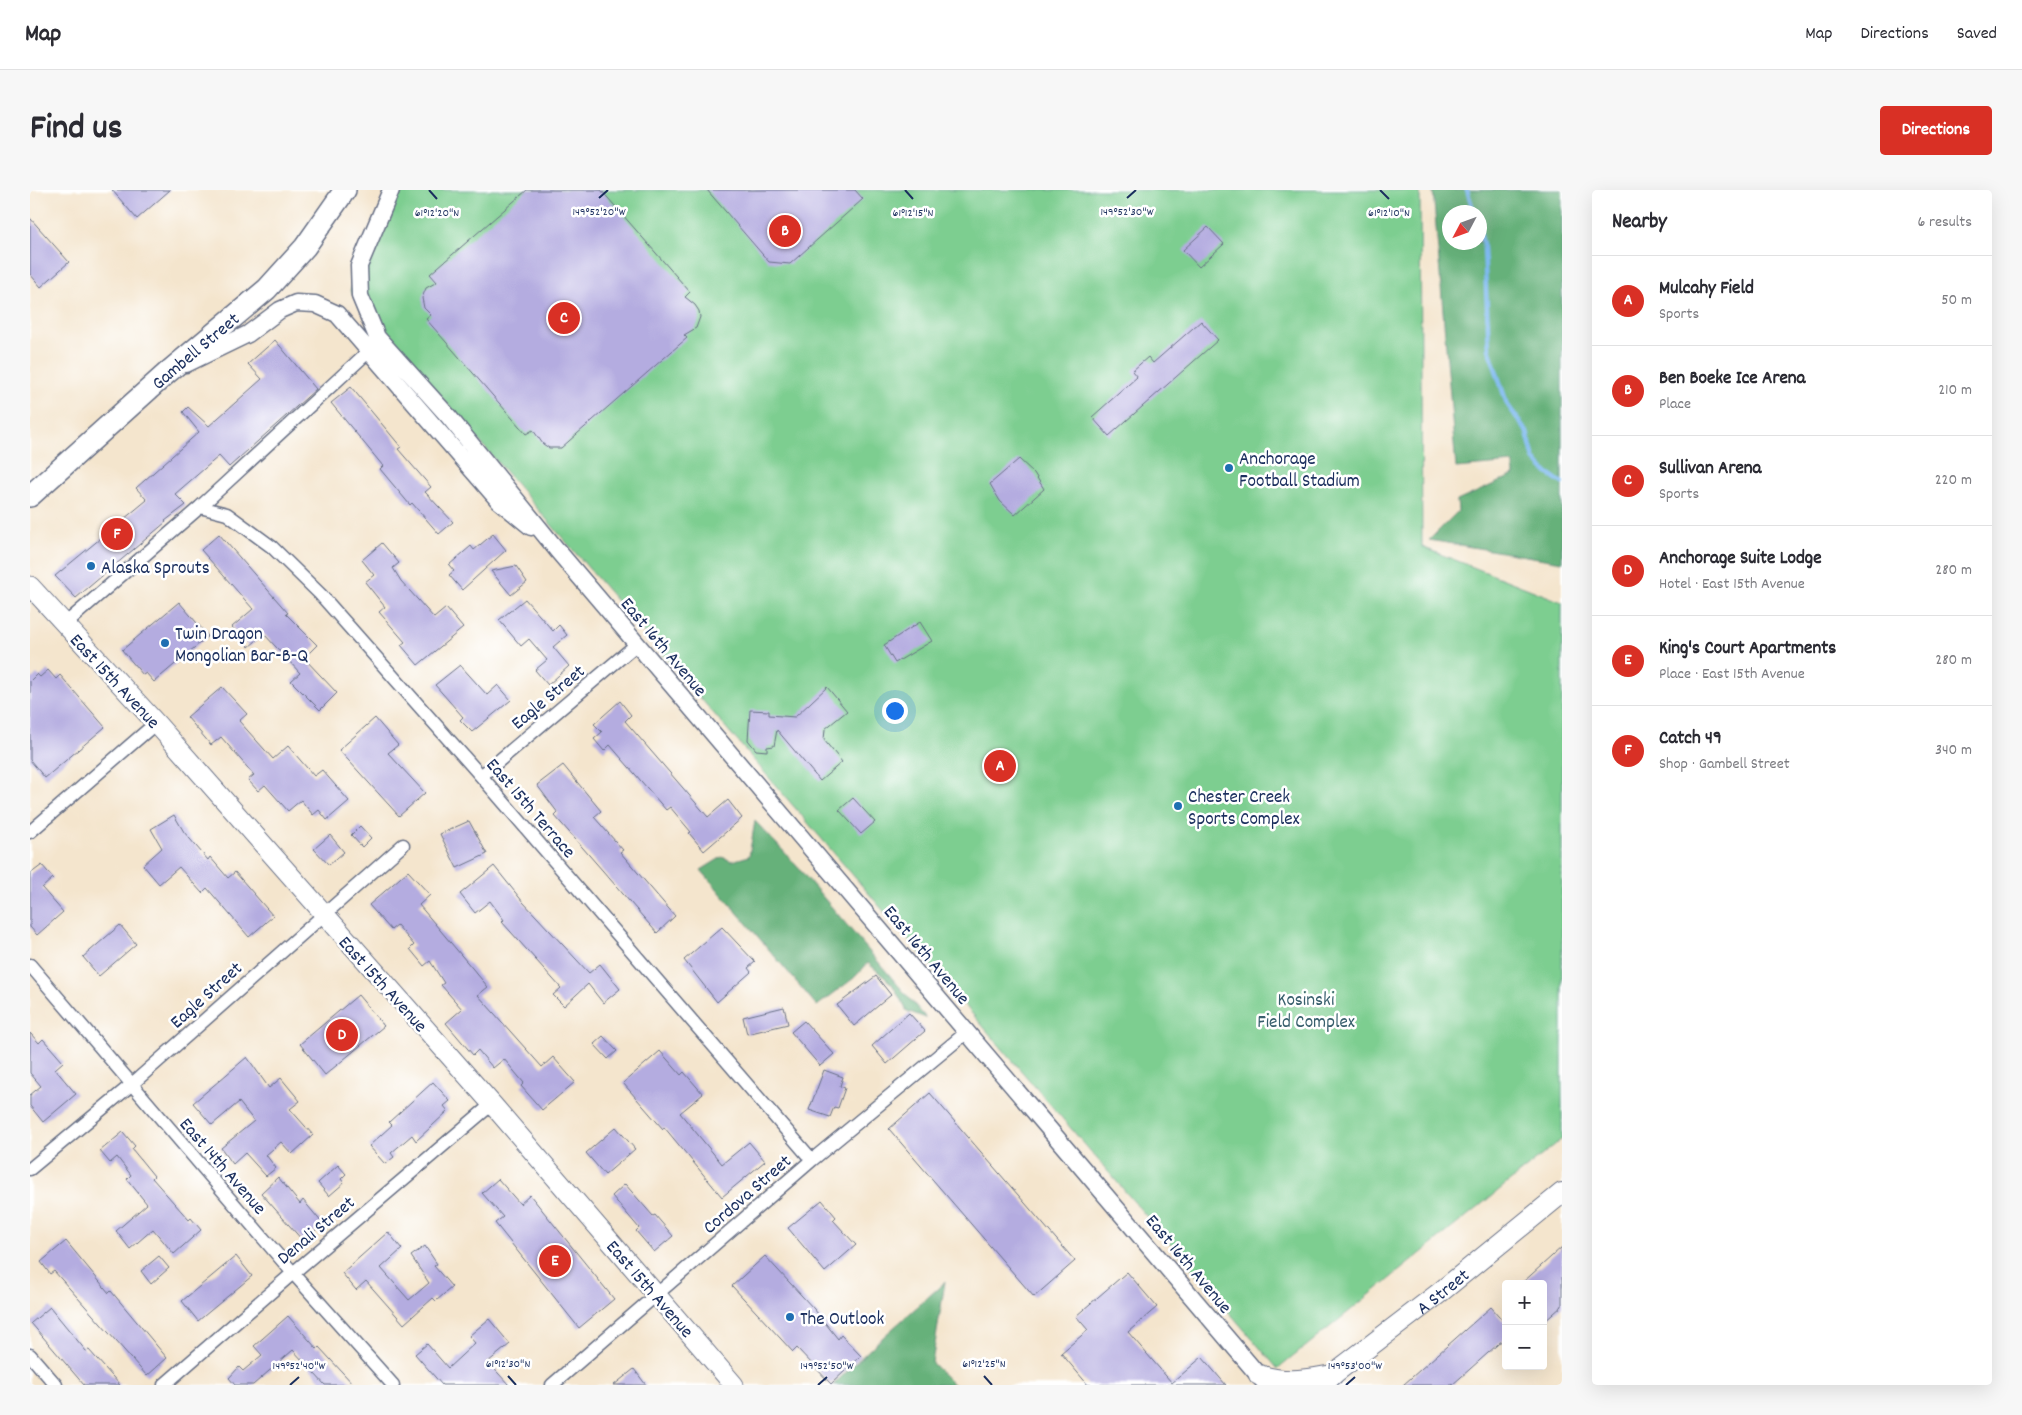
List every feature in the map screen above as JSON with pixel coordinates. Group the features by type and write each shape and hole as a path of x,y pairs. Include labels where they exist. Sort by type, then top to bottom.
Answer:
{"highway":[{"name":"Gambell Street","path":"30,496 167,373 267,289 305,247 344,190"}],"main road":[{"name":"East 15th Avenue","path":"30,586 156,723 492,1104 734,1385"},
{"name":"A Street","path":"1326,1380 1489,1253 1562,1193"},
{"path":"1263,1380 1295,1382 1326,1380"}],"street":[{"name":"East 16th Avenue","path":"391,190 359,266 360,296 377,337 449,417 557,550 1263,1380"},
{"name":"East 16th Avenue","path":"167,373 248,334 280,310 296,303 315,304 337,314 500,501 557,550"},
{"path":"65,624 200,507 369,351"},
{"name":"East 15th Terrace","path":"200,507 227,514 272,547 320,594 481,776 812,1160"},
{"name":"Eagle Street","path":"481,776 637,644"},
{"path":"30,832 156,723"},
{"name":"Eagle Street","path":"30,1169 131,1085 323,914 404,845"},
{"name":"East 14th Avenue","path":"30,966 293,1273 393,1385"},
{"name":"Cordova Street","path":"552,1385 812,1160 967,1032"},
{"name":"Denali Street","path":"164,1385 492,1104"},
{"path":"30,1355 56,1385"}],"green space":[{"name":"Chester Creek Sports Complex","path":"396,190 1420,190 1422,547 1562,602 1562,1139 1278,1369 350,291"},
{"path":"1433,190 1562,190 1562,562 1429,540 1458,511 1457,501 1514,475 1513,463 1456,468"},
{"path":"755,821 789,857 926,1018 907,1011 892,984 868,963 854,978 817,1006 701,870 722,857 732,861 749,856"},
{"path":"945,1282 932,1363 954,1385 833,1385 873,1346"}],"building":[{"path":"112,190 170,190 137,219"},
{"path":"527,190 601,190 690,292 685,297 695,305 700,317 696,328 684,335 687,338 561,448 549,448 543,444 533,430 526,434 426,319 431,315 424,308 422,298 426,288 437,282 430,274"},
{"path":"707,190 855,190 863,199 790,264 769,262"},
{"path":"30,218 69,262 41,287 30,274"},
{"path":"1208,227 1224,244 1199,267 1183,250"},
{"path":"1201,321 1218,340 1109,436 1092,417 1137,377 1132,371 1148,357 1153,363"},
{"path":"275,340 316,389 229,467 219,456 175,494 186,505 76,598 55,576 147,500 136,488 199,432 183,412 188,407 209,426 262,379 248,364"},
{"path":"351,387 401,447 398,449 431,487 425,492 453,522 439,534 412,503 410,505 380,469 383,466 331,403"},
{"path":"1019,459 1034,473 1044,489 1015,515 1000,501 990,484"},
{"path":"219,534 288,613 286,614 317,645 304,658 337,693 320,710 291,681 300,673 264,634 249,647 232,627 253,609 201,550"},
{"path":"493,534 506,550 462,590 449,575 454,571 449,565 471,546 474,550"},
{"path":"382,543 399,563 393,568 401,581 434,618 446,608 463,628 418,665 401,645 405,642 379,612 385,607 365,582 374,575 362,560"},
{"path":"516,566 527,582 511,595 491,571"},
{"path":"525,599 553,631 559,625 567,635 553,647 569,666 548,685 535,670 547,660 529,639 521,646 499,620"},
{"name":"Twin Dragon Mongolian Bar-B-Q","path":"179,602 208,636 154,682 146,673 143,675 122,650"},
{"path":"920,622 932,641 895,663 884,645"},
{"path":"460,665 487,695 498,685 511,700 472,732 460,720 463,717 435,685"},
{"path":"48,670 56,679 60,675 105,727 45,778 30,760 30,681 37,674 40,677"},
{"path":"222,687 247,714 239,721 273,759 288,746 314,776 322,770 349,801 327,820 319,810 313,815 301,800 288,811 265,785 258,791 248,780 254,775 221,737 211,745 187,717"},
{"path":"827,687 847,711 825,729 824,740 842,762 820,781 777,730 774,746 767,747 767,751 756,750 748,740 750,710 769,711 769,715 795,717"},
{"path":"620,701 631,715 625,721 708,817 728,800 742,818 704,851 670,807 666,810 610,745 604,751 594,739 602,732 594,724"},
{"path":"375,718 398,745 388,753 425,793 399,816 339,750"},
{"path":"563,765 601,811 594,817 623,850 620,852 675,916 657,933 555,816 558,813 537,785"},
{"path":"853,798 875,822 861,834 839,810"},
{"path":"174,815 184,832 208,860 210,857 228,878 235,872 273,916 249,937 207,888 202,893 179,867 159,884 143,865 162,848 151,829"},
{"path":"469,821 487,854 457,868 440,834"},
{"path":"360,826 371,838 362,847 351,835"},
{"path":"330,835 344,852 329,865 314,849"},
{"path":"42,865 53,878 42,888 63,912 37,935 30,927 30,874"},
{"path":"494,866 523,902 589,973 600,964 620,989 603,1003 588,984 564,1006 553,995 561,988 502,922 504,920 490,901 475,913 460,894"},
{"path":"408,871 430,895 419,905 488,987 478,995 542,1067 553,1057 575,1082 542,1110 521,1086 524,1083 504,1059 493,1068 478,1050 473,1055 446,1023 462,1009 441,985 444,983 430,961 424,966 410,949 414,945 397,925 391,930 369,905"},
{"path":"120,925 136,944 99,976 83,957"},
{"path":"722,927 755,962 748,968 751,972 717,1002 684,960"},
{"path":"876,976 891,995 854,1026 837,1005"},
{"path":"358,995 384,1026 325,1075 300,1044"},
{"path":"784,1007 788,1024 747,1034 743,1017"},
{"path":"909,1013 925,1031 887,1064 872,1046"},
{"path":"804,1021 834,1054 820,1066 791,1032"},
{"path":"30,1033 39,1043 43,1039 63,1062 55,1069 76,1094 43,1122 30,1106 30,1095 41,1086 30,1073"},
{"path":"603,1036 617,1051 608,1059 594,1044"},
{"path":"660,1051 681,1075 684,1072 703,1094 680,1113 722,1164 749,1142 765,1161 722,1197 664,1127 663,1129 623,1083"},
{"path":"247,1057 269,1088 281,1078 300,1101 290,1109 313,1135 292,1154 281,1142 266,1155 276,1168 266,1176 245,1153 233,1164 221,1148 254,1121 239,1102 212,1125 193,1103"},
{"path":"824,1070 843,1077 840,1086 845,1088 838,1108 834,1107 830,1117 809,1110"},
{"path":"433,1082 450,1101 444,1106 448,1111 416,1141 412,1135 391,1153 394,1157 385,1164 369,1146 392,1125 389,1122"},
{"path":"930,1093 1075,1261 1034,1297 889,1129"},
{"path":"616,1127 635,1149 605,1175 586,1153"},
{"path":"123,1132 135,1146 132,1149 154,1176 152,1178 189,1220 191,1218 201,1230 174,1254 153,1229 130,1249 116,1231 147,1204 127,1179 131,1175 117,1157 110,1163 100,1151"},
{"path":"338,1165 346,1174 341,1179 344,1183 329,1196 318,1183"},
{"path":"278,1177 300,1204 303,1200 323,1224 303,1241 261,1193"},
{"path":"498,1179 520,1204 530,1195 614,1299 579,1328 495,1223 503,1217 482,1193"},
{"path":"625,1184 673,1236 654,1252 636,1231 639,1228 612,1196"},
{"path":"822,1200 836,1217 833,1220 856,1245 825,1272 788,1228"},
{"path":"388,1232 402,1249 381,1268 409,1300 429,1283 411,1256 425,1246 437,1264 434,1266 452,1287 436,1301 433,1298 404,1324 366,1281 356,1290 342,1273"},
{"path":"66,1241 167,1358 147,1376 54,1271 50,1274 41,1262"},
{"path":"1562,1247 1562,1306 1547,1319 1547,1280 1525,1280"},
{"path":"159,1256 169,1268 151,1284 141,1271"},
{"path":"236,1256 252,1276 198,1321 182,1301"},
{"name":"The Outlook","path":"765,1256 814,1309 838,1339 841,1335 861,1356 831,1384 797,1348 793,1352 732,1286"},
{"path":"1127,1272 1157,1307 1128,1332 1172,1383 1202,1357 1226,1385 1088,1385 1061,1353 1088,1330 1076,1316"},
{"path":"50,1307 86,1351 89,1350 120,1385 84,1385 31,1323"},
{"path":"1491,1307 1502,1319 1502,1341 1452,1385 1403,1385"},
{"path":"288,1316 317,1349 319,1347 354,1385 325,1385 293,1350 253,1385 235,1385 229,1378 239,1367 243,1371 262,1355 254,1346"},
{"path":"489,1319 510,1344 488,1362 509,1385 442,1385 415,1354 427,1344 448,1368 475,1343 469,1336"},
{"path":"634,1369 646,1385 614,1385"}],"waterway":[{"path":"1467,190 1472,205"},
{"path":"1484,250 1489,349 1507,404 1527,432 1534,459 1547,473 1562,483"}],"place":[{"name":"Ben Boeke Ice Arena","path":"785,231"},
{"name":"Sullivan Arena","path":"564,318"},
{"name":"Anchorage Football Stadium","path":"1229,468"},
{"name":"Catch 49","path":"117,534"},
{"name":"Alaska Sprouts","path":"91,566"},
{"name":"Twin Dragon Mongolian Bar-B-Q","path":"165,643"},
{"name":"Mulcahy Field","path":"1000,766"},
{"name":"Chester Creek Sports Complex","path":"1178,806"},
{"name":"Anchorage Suite Lodge","path":"342,1035"},
{"name":"King's Court Apartments","path":"555,1261"},
{"name":"The Outlook","path":"790,1317"}],"park label":[{"name":"Kosinski Field Complex","path":"1306,1009"}]}
